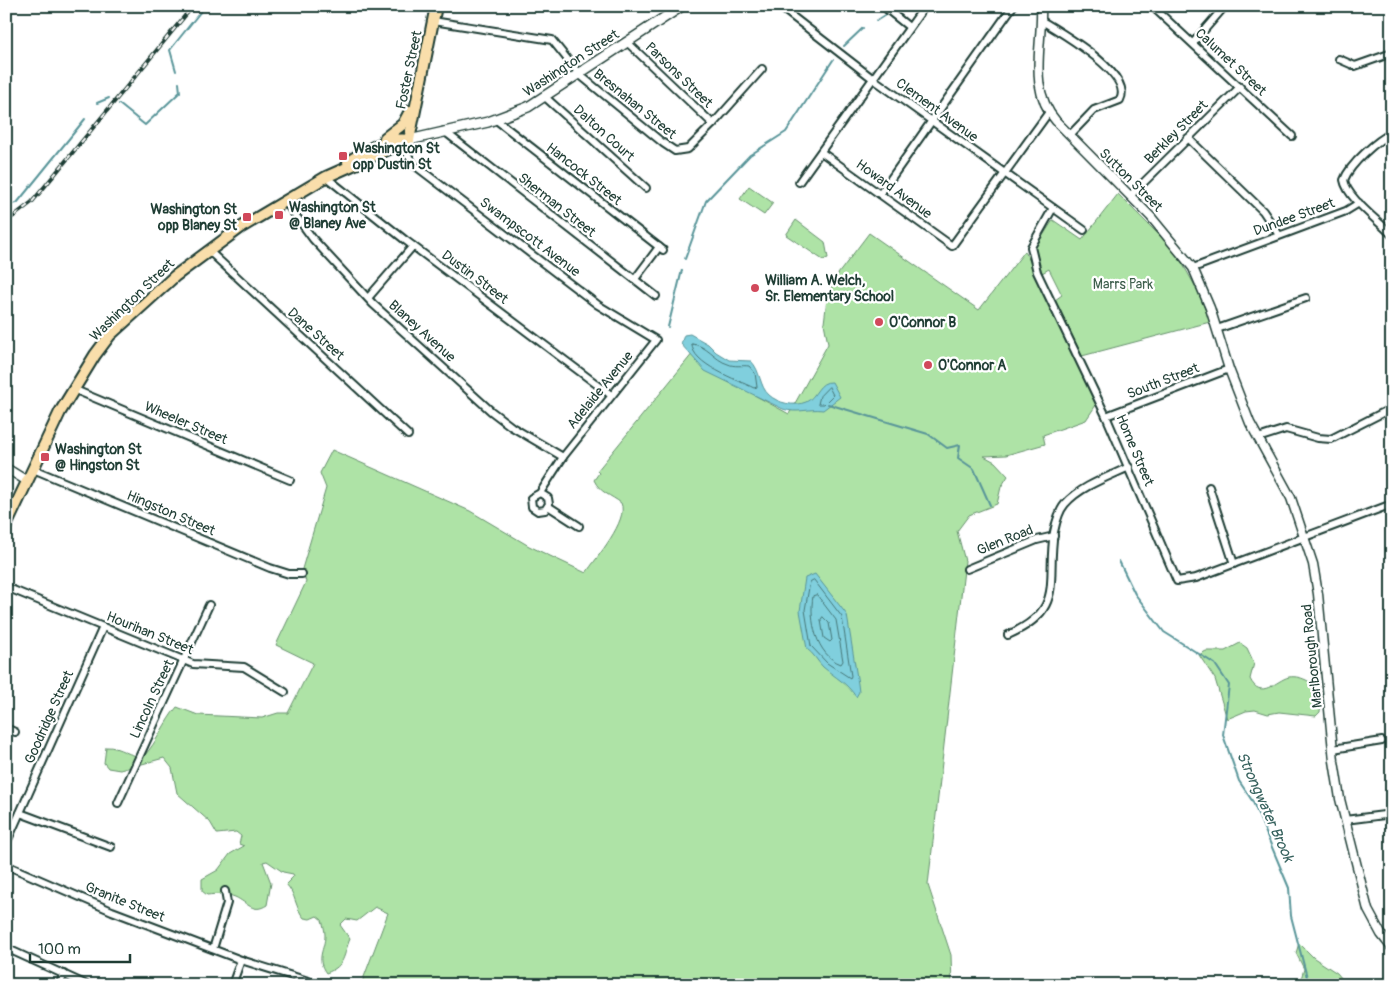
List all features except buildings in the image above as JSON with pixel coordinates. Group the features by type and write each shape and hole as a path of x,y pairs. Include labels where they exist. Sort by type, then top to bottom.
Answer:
{"main road":[{"name":"Foster Street","path":"409,140 436,6"},
{"name":"Washington Street","path":"326,177 409,140 495,119 518,111 580,75 682,6"},
{"path":"373,146 403,124 417,99"},
{"name":"Washington Street","path":"6,526 32,469 73,389 110,335 175,276 208,250 373,146 396,138 409,140"}],"street":[{"name":"Clement Avenue","path":"779,6 872,78 1084,230"},
{"path":"883,6 910,27"},
{"path":"799,182 925,6"},
{"path":"880,194 933,122 1013,6"},
{"name":"Sutton Street","path":"1041,6 1039,84 1041,98 1048,112 1170,238 1193,268 1204,290 1229,369"},
{"name":"Calumet Street","path":"1152,6 1292,136"},
{"path":"1193,43 1225,6"},
{"name":"Bresnahan Street","path":"433,21 547,39 559,48 580,75 675,151"},
{"path":"1042,21 1087,50 1122,85 1123,93 1120,100 1094,110 1070,135"},
{"name":"Parsons Street","path":"628,43 713,124"},
{"path":"1339,59 1353,67 1392,53"},
{"name":"Parsons Street","path":"675,151 688,149 762,69"},
{"name":"Berkley Street","path":"1130,196 1240,87"},
{"name":"Dalton Court","path":"545,97 646,188"},
{"path":"1005,174 1048,112"},
{"name":"Hancock Street","path":"495,119 661,248 635,279"},
{"name":"Sherman Street","path":"444,132 656,296"},
{"path":"1392,133 1380,140 1346,175 1345,184 1359,203 1392,235"},
{"path":"1188,138 1263,211 1279,236"},
{"name":"Swampscott Avenue","path":"409,140 407,154 413,164 598,305 656,340"},
{"name":"Howard Avenue","path":"821,152 952,246 1005,174"},
{"name":"Dustin Street","path":"326,177 413,246 611,395"},
{"name":"Blaney Avenue","path":"285,201 313,239 368,298 490,411 512,427 563,457"},
{"name":"Dundee Street","path":"1193,268 1346,211 1359,203"},
{"name":"Home Street","path":"1053,208 1032,244 1031,256 1036,272 1106,416 1178,581 1196,578 1392,504"},
{"path":"368,298 413,246"},
{"name":"Dane Street","path":"208,250 408,435"},
{"path":"1217,329 1306,298"},
{"name":"Adelaide Avenue","path":"540,493 563,457 656,340"},
{"name":"South Street","path":"1106,416 1229,369"},
{"name":"Marlborough Road","path":"1229,369 1245,412 1287,489 1312,564 1321,610 1333,749 1345,820 1368,910 1381,934 1392,948"},
{"name":"Wheeler Street","path":"73,389 290,480"},
{"path":"1258,438 1286,429 1318,438 1331,439 1392,408"},
{"path":"1008,635 1031,623 1046,607 1051,588 1054,536 1059,515 1069,500 1129,467"},
{"path":"6,468 27,481"},
{"name":"Hingston Street","path":"32,469 270,568 289,574 302,574"},
{"path":"1209,487 1234,564"},
{"path":"540,493 548,498 548,506 545,510 538,511 532,507 531,498 540,493"},
{"path":"548,506 579,526"},
{"name":"Glen Road","path":"966,569 1037,540 1054,536"},
{"name":"Hourihan Street","path":"6,587 193,664 244,667 285,692"},
{"name":"Lincoln Street","path":"118,803 209,605"},
{"name":"Goodridge Street","path":"6,844 103,627"},
{"path":"6,728 16,732"},
{"path":"1333,749 1382,740"},
{"path":"20,813 111,847"},
{"path":"1345,820 1392,814"},
{"name":"Granite Street","path":"6,865 112,911 241,960 321,985"},
{"path":"212,949 227,903 225,891"},
{"path":"6,948 87,985"},
{"path":"232,985 241,960"},
{"path":"59,985 64,974"}],"green space":[{"path":"749,186 773,203 764,215 740,199"},
{"name":"Marrs Park","path":"1118,194 1176,252 1199,293 1210,322 1082,356 1055,300 1062,295 1049,269 1042,273 1035,248 1053,220 1082,240"},
{"path":"796,220 825,242 828,258 823,260 786,235"},
{"path":"869,233 979,310 1025,251 1096,405 1086,420 1043,435 1045,444 1006,455 984,456 995,462 1008,476 1001,487 997,504 969,515 957,531 965,561 928,885 951,955 952,985 361,985 388,913 375,907 357,921 346,919 340,925 350,939 345,955 337,967 326,973 321,963 325,940 322,920 317,916 310,919 304,918 301,914 292,892 286,884 294,876 293,874 283,872 267,861 263,862 271,883 267,905 258,908 251,907 240,899 231,896 221,894 207,895 202,891 202,879 218,870 230,854 244,846 239,844 241,836 236,832 217,834 210,822 177,793 172,768 164,758 120,770 108,768 104,763 106,747 144,756 177,707 198,715 262,718 278,713 288,713 313,663 276,645 306,582 302,569 326,488 320,473 332,450 470,511 529,546 586,573 616,529 622,510 621,503 596,484 594,480 599,473 597,471 693,353 756,396 789,414 828,344 824,323 827,299 835,278"},
{"path":"1240,643 1247,648 1254,663 1250,679 1254,685 1264,689 1289,677 1304,679 1313,684 1321,696 1320,712 1316,716 1279,712 1268,714 1255,710 1246,711 1227,719 1215,679 1199,655 1206,651 1225,651"},
{"path":"1299,943 1314,958 1337,973 1347,985 1299,985 1304,969 1296,953"}],"water":[{"path":"690,334 708,344 716,352 729,360 751,361 757,369 766,391 777,400 791,404 806,402 827,382 832,382 840,397 823,410 793,411 783,409 705,371 681,344 684,335"},
{"path":"815,574 847,615 859,692 856,697 845,684 823,667 807,649 800,611 805,578"}],"waterway":[{"path":"176,71 170,50 205,6"},
{"name":"Strongwater Brook","path":"876,21 887,14"},
{"name":"Strongwater Brook","path":"844,46 863,28"},
{"name":"Strongwater Brook","path":"685,259 706,201 750,155 786,132 833,60"},
{"path":"119,104 145,125 180,92 179,83"},
{"path":"97,103 109,98"},
{"path":"6,201 12,204 17,203 85,119"},
{"name":"Strongwater Brook","path":"668,327 682,270"},
{"name":"Strongwater Brook","path":"828,404 928,434 947,448 960,445 958,458 974,469 990,505"},
{"name":"Strongwater Brook","path":"1119,561 1135,594 1164,632 1215,664 1229,685 1223,735 1239,781 1253,802 1289,888 1291,916 1309,985"}],"railway":[{"path":"6,222 32,202 193,6"}],"place":[{"name":"Washington St opp Dustin St","path":"343,156"},
{"name":"Washington St @ Blaney Ave","path":"279,215"},
{"name":"Washington St opp Blaney St","path":"247,217"},
{"name":"William A. Welch, Sr. Elementary School","path":"755,288"},
{"name":"O'Connor B","path":"879,322"},
{"name":"O'Connor A","path":"928,365"},
{"name":"Washington St @ Hingston St","path":"45,457"}]}
